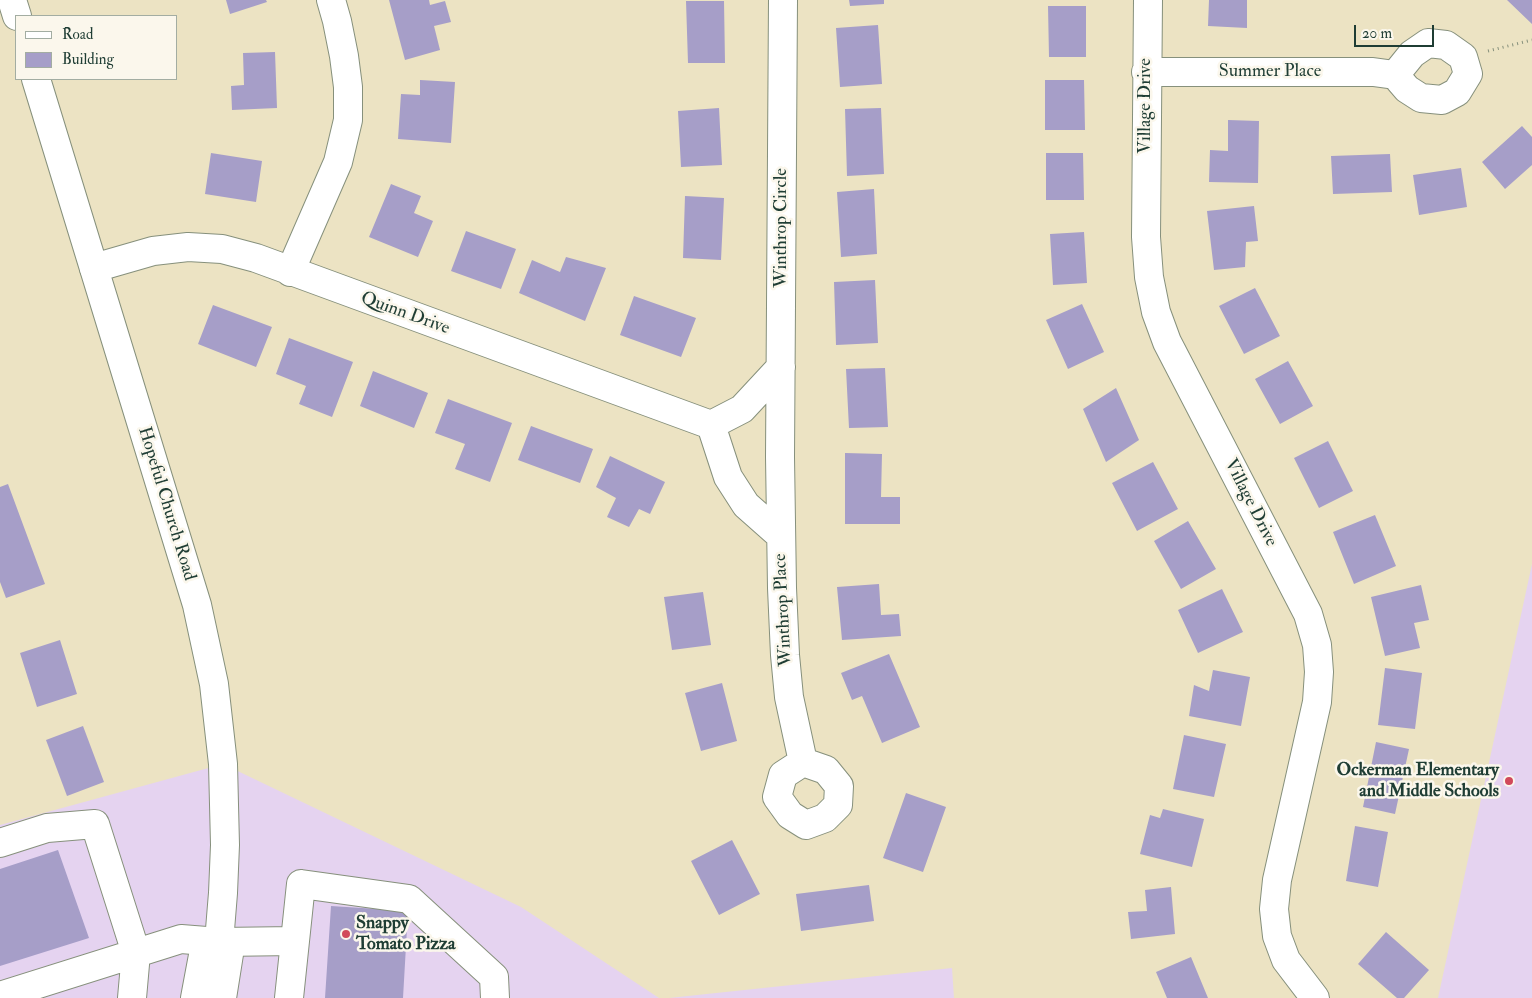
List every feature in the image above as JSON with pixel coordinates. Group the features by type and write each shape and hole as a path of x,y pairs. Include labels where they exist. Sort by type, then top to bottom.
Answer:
{"street":[{"path":"12,0 17,15"},
{"path":"290,272 338,162 348,120 348,88 344,56 331,0"},
{"name":"Winthrop Circle","path":"780,457 783,0"},
{"name":"Village Drive","path":"1148,0 1146,237 1149,277 1156,312 1167,342 1308,614 1317,646 1319,672 1317,702 1277,880 1274,909 1277,936 1286,960 1315,998"},
{"path":"1428,43 1446,46 1463,57 1468,74 1458,92 1442,100 1421,98 1407,89 1395,75 1412,54 1428,43"},
{"name":"Summer Place","path":"1146,72 1373,72 1395,75"},
{"name":"Hopeful Church Road","path":"36,80 197,605 214,684 223,764 225,845 224,893 219,942 229,954 222,998"},
{"name":"Quinn Drive","path":"94,268 153,251 188,246 222,249 256,258 711,425"},
{"path":"781,367 742,409 711,425 728,478 746,506 781,536"},
{"name":"Winthrop Place","path":"780,457 785,655 790,697 803,762"},
{"path":"0,843 46,828 95,824 136,952 132,998"},
{"path":"289,998 301,884 409,899 494,977 495,998"},
{"path":"0,996 181,939 219,942 295,941"},
{"path":"195,998 204,950 219,942"}],"path":[{"path":"1463,57 1532,40"}],"shaded area":[{"name":"Ockerman Elementary and Middle Schools","path":"1532,564 1532,998 1438,998"},
{"path":"223,764 521,907 659,998 0,998 0,825"},
{"path":"952,968 954,998 669,998"}],"building":[{"path":"226,0 266,0 267,2 230,14"},
{"path":"389,0 429,0 430,5 445,1 451,22 434,26 440,50 405,60"},
{"path":"849,0 884,0 884,4 850,6"},
{"path":"1209,0 1247,0 1247,28 1208,26"},
{"path":"1507,0 1532,0 1532,24"},
{"path":"686,1 724,1 725,63 688,63"},
{"path":"1048,6 1086,6 1086,57 1049,57"},
{"path":"878,25 882,84 840,87 836,28"},
{"path":"275,52 277,108 232,110 231,86 244,85 243,53"},
{"path":"420,80 455,82 451,143 398,139 401,94 420,95"},
{"path":"1045,80 1084,80 1085,130 1045,130"},
{"path":"719,108 722,165 681,167 678,111"},
{"path":"881,108 884,174 847,176 845,109"},
{"path":"1228,120 1259,121 1258,183 1209,182 1210,150 1228,151"},
{"path":"1522,126 1532,137 1532,165 1505,189 1482,162"},
{"path":"211,153 262,161 256,202 205,194"},
{"path":"1046,153 1083,153 1084,200 1046,200"},
{"path":"1390,154 1392,192 1333,194 1331,156"},
{"path":"1461,168 1467,207 1419,215 1413,175"},
{"path":"391,184 421,196 414,213 433,221 418,257 369,237"},
{"path":"874,189 877,254 841,257 837,192"},
{"path":"685,196 724,198 721,260 683,258"},
{"path":"1254,206 1258,241 1246,242 1245,267 1214,270 1207,211"},
{"path":"466,231 516,249 501,289 451,271"},
{"path":"1084,232 1087,283 1053,285 1050,234"},
{"path":"566,257 606,268 585,321 519,293 532,260 560,272"},
{"path":"875,280 878,343 836,345 834,282"},
{"path":"1255,288 1280,336 1244,354 1219,306"},
{"path":"634,296 696,318 681,357 620,335"},
{"path":"1082,304 1104,352 1068,369 1046,320"},
{"path":"213,305 272,327 256,367 198,344"},
{"path":"289,338 353,362 332,417 299,404 306,386 276,374"},
{"path":"1288,361 1313,406 1280,424 1255,379"},
{"path":"885,368 888,427 849,428 846,369"},
{"path":"373,371 428,393 414,428 360,406"},
{"path":"1116,388 1139,440 1106,462 1083,409"},
{"path":"448,399 512,423 490,482 455,469 465,444 435,433"},
{"path":"531,426 593,449 580,483 518,460"},
{"path":"1328,441 1353,491 1319,508 1294,458"},
{"path":"845,453 882,454 881,497 900,497 900,524 845,524"},
{"path":"610,456 665,482 650,514 639,509 629,527 607,517 616,498 596,487"},
{"path":"1153,462 1178,509 1137,531 1112,483"},
{"path":"8,484 45,584 6,598 0,582 0,487"},
{"path":"1375,515 1396,566 1354,584 1333,532"},
{"path":"1188,521 1216,569 1181,589 1154,541"},
{"path":"879,584 881,615 899,614 901,636 842,640 837,587"},
{"path":"1421,585 1429,620 1414,623 1420,648 1385,656 1371,597"},
{"path":"1222,589 1243,632 1198,653 1178,610"},
{"path":"703,592 711,645 672,650 664,597"},
{"path":"60,640 77,694 37,707 20,653"},
{"path":"889,654 920,727 882,743 862,696 852,700 841,673"},
{"path":"1385,668 1422,673 1415,729 1378,725"},
{"path":"1213,670 1250,677 1241,726 1189,716 1194,685 1209,691"},
{"path":"722,683 737,741 701,751 685,693"},
{"path":"83,726 104,782 67,796 46,740"},
{"path":"1184,735 1226,744 1214,797 1173,789"},
{"path":"1376,742 1409,749 1395,814 1363,807"},
{"path":"906,793 946,807 923,872 883,858"},
{"path":"1163,809 1204,819 1192,867 1140,854 1150,815 1160,818"},
{"path":"1355,826 1388,832 1378,887 1346,881"},
{"path":"732,840 760,894 719,915 691,861"},
{"path":"58,850 89,938 0,966 0,869"},
{"path":"869,885 874,921 801,931 796,894"},
{"path":"1171,887 1175,934 1131,939 1128,912 1147,911 1145,890"},
{"path":"331,906 408,911 403,998 325,998"},
{"path":"1386,932 1429,970 1404,998 1397,998 1358,964"},
{"path":"1191,957 1208,998 1167,998 1156,972"}],"place":[{"name":"Ockerman Elementary and Middle Schools","path":"1509,781"},
{"name":"Snappy Tomato Pizza","path":"346,934"}]}
